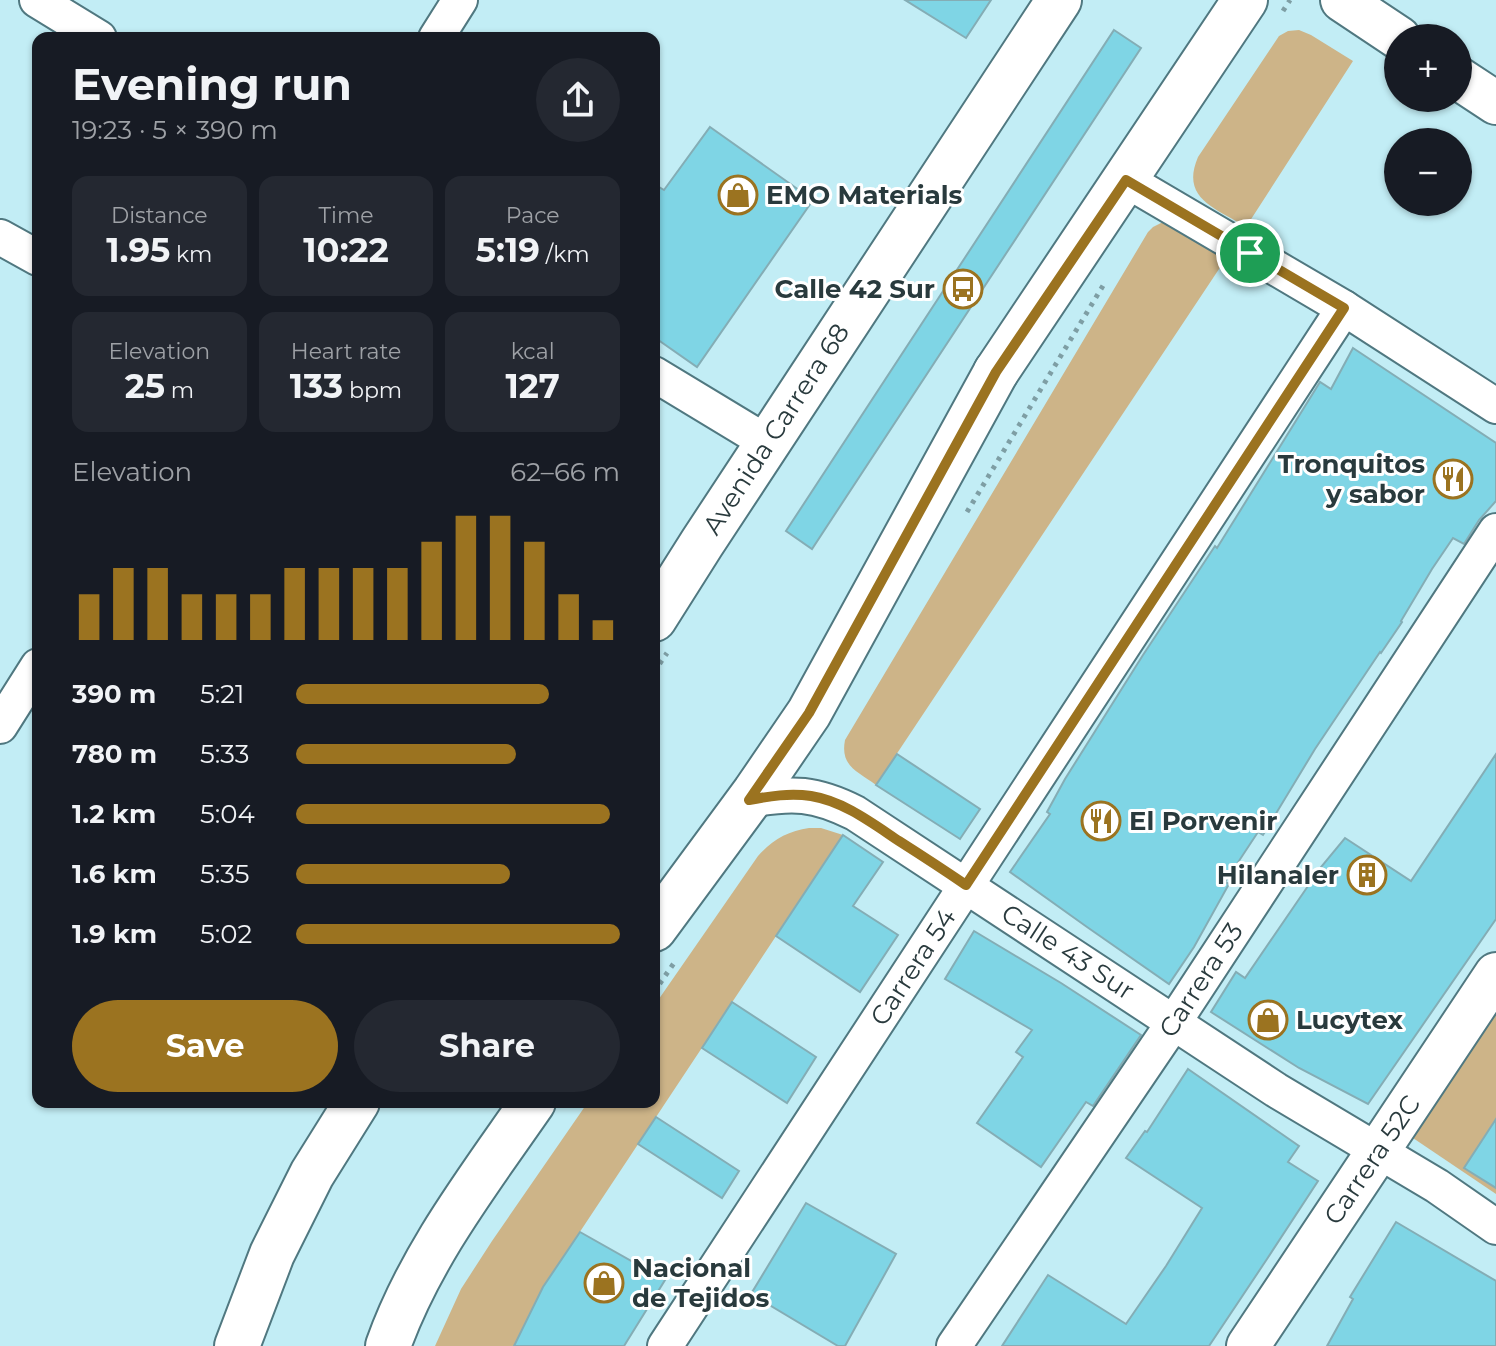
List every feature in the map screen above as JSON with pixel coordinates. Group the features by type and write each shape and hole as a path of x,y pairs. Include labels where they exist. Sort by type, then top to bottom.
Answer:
{"main road":[{"name":"Avenida Carrera 68","path":"660,610 1059,0"},
{"path":"660,921 809,713 996,372 1245,0"},
{"path":"237,1346 272,1254 312,1174 353,1108"},
{"path":"388,1346 415,1283 444,1230 529,1108"}],"street":[{"path":"37,0 89,32"},
{"path":"440,32 460,0"},
{"path":"1342,0 1384,28"},
{"path":"1126,180 1344,308 1496,406"},
{"path":"0,237 32,255"},
{"name":"Carrera 54","path":"665,1346 1344,308"},
{"path":"660,378 768,443"},
{"name":"Carrera 53","path":"954,1346 1174,1022 1496,531"},
{"path":"0,726 32,675"},
{"name":"Calle 43 Sur","path":"749,800 774,795 810,796 831,801 855,813 1288,1097 1437,1186 1496,1227"},
{"name":"Carrera 52C","path":"1248,1346 1496,974"}],"path":[{"path":"964,515 1112,272"}],"shaded area":[{"path":"1299,30 1353,61 1246,227 1204,201 1197,193 1194,171 1198,157 1279,36"},
{"path":"1161,223 1169,223 1227,257 876,785 848,762 845,740 1148,232"},
{"path":"821,828 843,835 544,1286 514,1346 435,1346 461,1289 584,1108 660,1108 660,997 758,856 769,845 794,831"},
{"path":"1496,1009 1496,1194 1410,1136"}],"building":[{"path":"905,0 991,0 966,38"},
{"name":"Calle 42 Sur","path":"1114,30 1141,48 812,549 786,531"},
{"path":"710,127 813,200 697,367 660,341 660,188 664,190"},
{"path":"1353,348 1496,443 1496,501 1464,544 1453,538 1432,569 1402,622 1315,749 1263,835 1258,832 1225,882 1229,884 1194,947 1169,984 1010,872 1050,814 1047,812 1065,779 1143,655 1215,546 1217,548 1320,382 1331,389"},
{"path":"897,754 980,809 960,839 876,785"},
{"path":"1496,754 1496,919 1368,1104 1299,1068 1211,1012 1236,972 1245,978 1321,867 1345,838 1411,881"},
{"path":"843,835 883,862 853,906 898,935 860,992 776,936"},
{"path":"974,931 1141,1035 1093,1106 1086,1102 1041,1167 977,1123 1023,1057 1016,1052 1032,1030 945,979"},
{"path":"732,1002 816,1057 787,1103 702,1048"},
{"path":"1188,1069 1299,1146 1288,1162 1318,1181 1209,1346 1002,1346 1048,1275 1126,1324 1166,1266 1202,1208 1126,1158"},
{"path":"656,1117 739,1171 722,1198 638,1144"},
{"path":"1496,1119 1496,1188 1464,1168"},
{"path":"806,1203 896,1254 845,1346 838,1346 751,1294"},
{"path":"1396,1222 1496,1281 1496,1346 1327,1346 1353,1299 1350,1297"},
{"name":"Nacional de Tejidos","path":"580,1232 665,1280 624,1346 514,1346 543,1287"}],"place":[{"name":"EMO Materials","path":"738,195"},
{"name":"Calle 42 Sur","path":"963,289"},
{"name":"Tronquitos y sabor","path":"1453,479"},
{"name":"El Porvenir","path":"1101,821"},
{"name":"Hilanaler","path":"1367,875"},
{"name":"Lucytex","path":"1268,1020"},
{"name":"Nacional de Tejidos","path":"604,1283"}],"route":[{"path":"1126,180 1250,253 1344,308 966,885 884,831 831,801 791,795 749,800 809,713 996,372 1126,180"}]}
